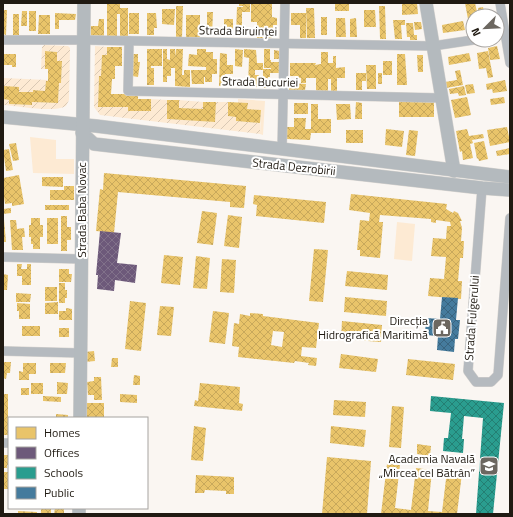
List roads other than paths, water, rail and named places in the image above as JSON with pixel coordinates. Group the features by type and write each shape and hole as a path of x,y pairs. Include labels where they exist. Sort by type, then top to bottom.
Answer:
{"main road":[{"name":"Strada Baba Novac","path":"80,417 84,3"},
{"path":"426,3 454,171"},
{"path":"3,117 82,129"},
{"path":"3,124 82,129"},
{"name":"Strada Dezrobirii","path":"82,129 282,150 510,177"},
{"name":"Strada Dezrobirii","path":"82,129 94,144 510,190"}],"street":[{"path":"282,150 285,3"},
{"name":"Strada Biruinței","path":"3,40 433,46 465,41"},
{"path":"505,40 510,63"},
{"name":"Strada Bucuriei","path":"129,41 128,91 441,98"},
{"name":"Strada Fulgerului","path":"482,188 468,371 476,382 491,382 498,375 510,218"},
{"path":"3,257 81,259"},
{"path":"3,351 80,353"}],"place":[{"name":"Direcția Hidrografică Maritimă","path":"442,328"},
{"name":"Academia Navală „Mircea cel Bătrân”","path":"489,466"}]}
